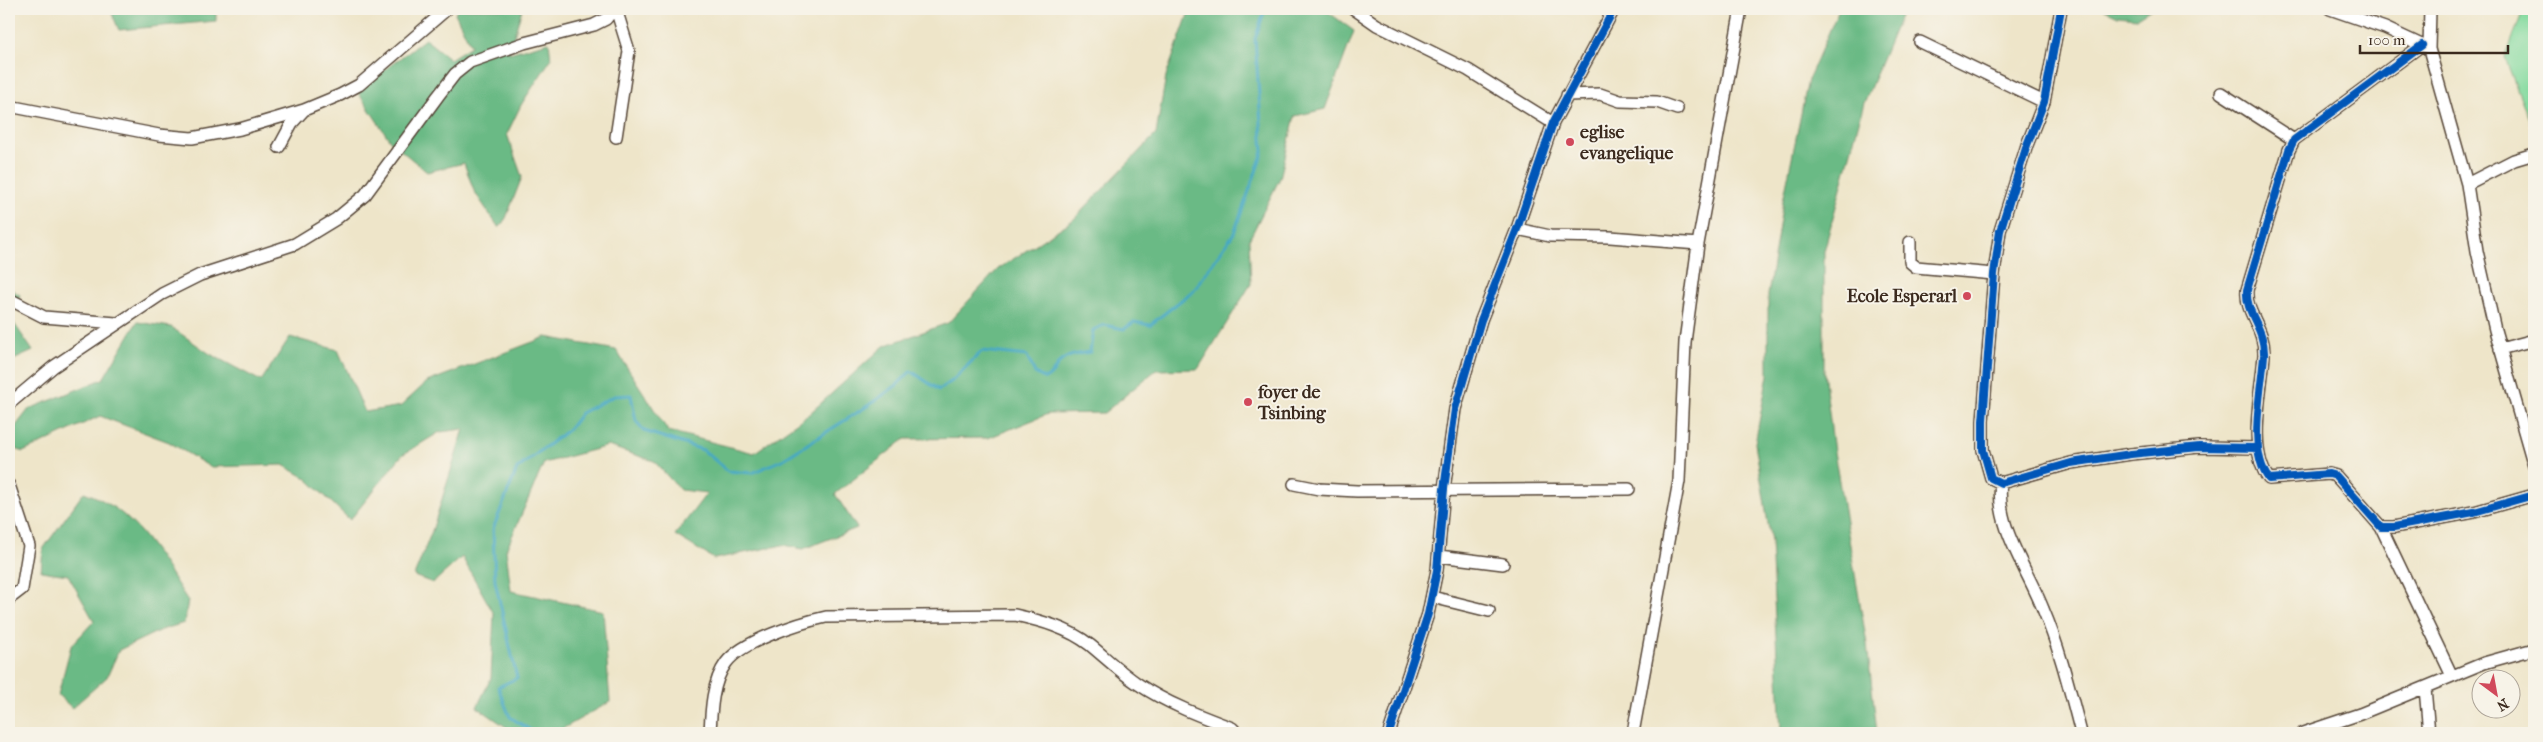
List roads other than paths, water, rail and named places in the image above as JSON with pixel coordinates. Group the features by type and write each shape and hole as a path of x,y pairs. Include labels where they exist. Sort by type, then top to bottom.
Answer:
{"street":[{"path":"14,107 159,135 192,138 240,129 304,110 340,96 359,85 447,9"},
{"path":"9,404 53,367 116,323 181,283 295,244 336,219 365,195 455,74 470,62 524,43 594,25 606,19 615,9 629,51 616,137"},
{"path":"1354,9 1377,25 1468,70 1554,123"},
{"path":"1390,733 1410,676 1432,597 1439,556 1444,489 1456,409 1476,337 1554,123 1567,95 1614,9"},
{"path":"1633,733 1678,490 1685,342 1698,244 1741,9"},
{"path":"2061,9 2044,102 2009,197 2000,231 1994,274 1982,450 1991,478 2001,483 2071,463 2131,454 2198,447 2258,448"},
{"path":"2330,9 2385,28 2426,47"},
{"path":"2430,9 2426,47 2467,184 2477,251 2500,349 2534,466"},
{"path":"1920,42 2044,102"},
{"path":"2426,47 2294,140 2282,172 2247,290 2248,306 2264,340 2258,448 2265,474 2269,479 2329,474 2336,476 2381,527 2452,676"},
{"path":"2221,93 2294,140"},
{"path":"1567,95 1600,94 1620,101 1657,102 1677,109"},
{"path":"279,147 292,123 304,110"},
{"path":"2467,184 2514,160 2534,154"},
{"path":"1517,228 1550,236 1610,237 1698,244"},
{"path":"1910,242 1910,262 1916,267 1994,274"},
{"path":"9,299 44,317 116,323"},
{"path":"2500,349 2534,340"},
{"path":"2001,483 1999,496 2005,520 2043,609 2061,658 2081,733"},
{"path":"1294,484 1338,490 1629,489"},
{"path":"9,485 13,512 30,546 22,589 9,599"},
{"path":"2381,527 2394,527 2474,512 2534,496"},
{"path":"1439,556 1503,564"},
{"path":"1432,597 1489,611"},
{"path":"710,733 714,693 722,669 727,661 739,652 796,624 826,617 879,615 931,618 1015,615 1042,621 1066,631 1088,644 1120,671 1162,698 1231,732"},
{"path":"2303,733 2360,714 2484,663 2534,650"},
{"path":"2425,688 2429,733"}],"waterway":[{"path":"535,733 510,717 498,687 517,678 495,581 493,529 517,469 569,429 581,413 614,396 631,395 636,421 644,431 703,450 728,471 752,473 784,459 869,405 897,385 911,371 939,390 952,381 982,351 1027,356 1035,373 1045,379 1067,357 1090,352 1093,330 1104,325 1124,329 1134,322 1150,325 1194,290 1234,233 1263,152 1255,39 1265,9"}],"place":[{"name":"eglise evangelique","path":"1570,142"},
{"name":"Ecole Esperarl","path":"1967,296"},
{"name":"foyer de Tsinbing","path":"1248,402"}]}
